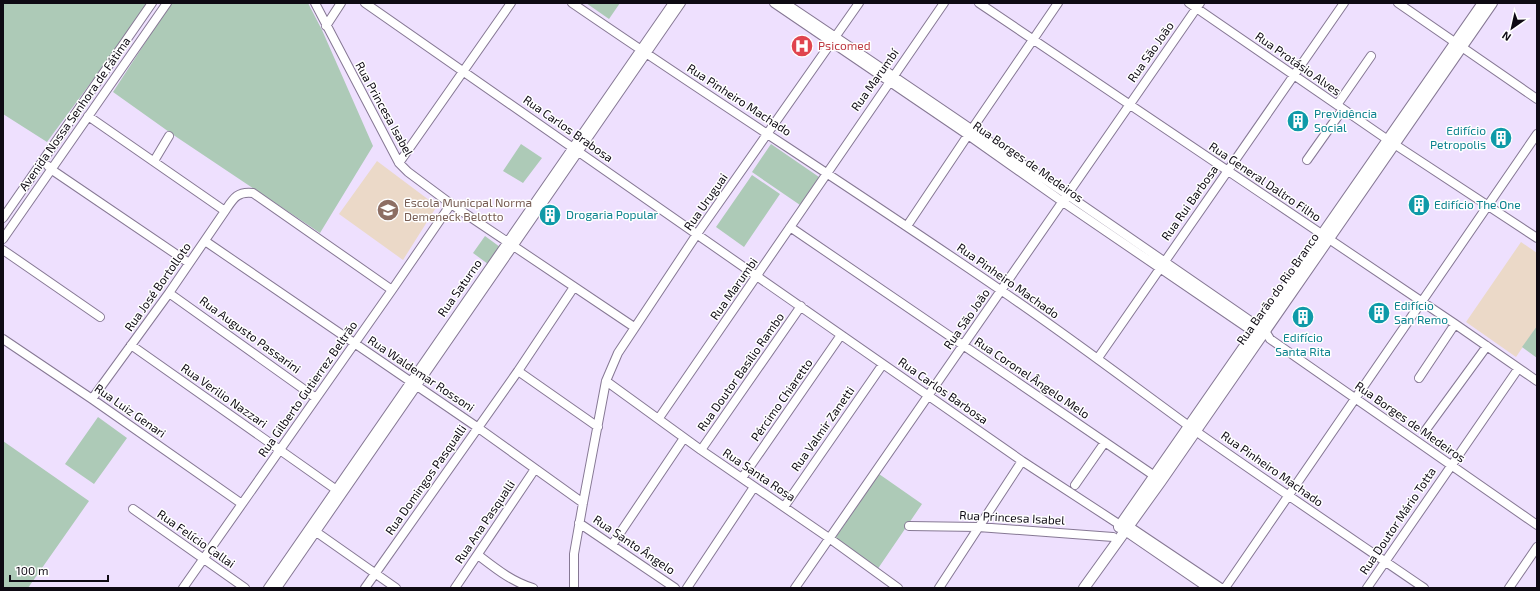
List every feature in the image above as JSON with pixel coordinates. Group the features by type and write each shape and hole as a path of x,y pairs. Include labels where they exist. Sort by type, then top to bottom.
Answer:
{"main road":[{"name":"Rua Barão do Rio Branco","path":"1459,45 1483,3"},
{"name":"Rua Barão do Rio Branco","path":"1076,588 1099,561 1158,479 1261,333 1325,237 1459,45 1492,3"},
{"name":"Rua Barão do Rio Branco","path":"1084,588 1112,537 1123,526"}],"street":[{"name":"Avenida Nossa Senhora de Fátima","path":"3,218 152,3"},
{"name":"Avenida Nossa Senhora de Fátima","path":"3,239 167,3"},
{"name":"Rua Princesa Isabel","path":"315,3 399,163 408,172 451,204 634,327"},
{"path":"326,26 341,3"},
{"name":"Rua Carlos Brabosa","path":"365,3 757,276"},
{"path":"399,163 511,3"},
{"name":"Rua Pinheiro Machado","path":"572,3 643,52 827,172 1002,290 1288,496 1424,588"},
{"name":"Rua Saturno","path":"277,588 339,491 643,52 673,3"},
{"name":"Rua Saturno","path":"643,52 681,3"},
{"name":"Rua Borges de Medeiros","path":"774,3 834,40"},
{"name":"Rua Borges de Medeiros","path":"785,3 834,40 970,132 1537,525"},
{"name":"Rua Uruguai","path":"573,588 574,554 606,382 618,353 697,234 769,134 859,3"},
{"name":"Rua Marumbí","path":"827,172 944,3"},
{"name":"Rua General Daltro Filho","path":"979,3 1455,324 1537,382"},
{"path":"907,226 1058,3"},
{"name":"Rua Protásio Alves","path":"1189,3 1198,6 1391,142 1489,205 1537,238"},
{"name":"Rua Rui Barbosa","path":"1098,358 1344,3"},
{"path":"1398,3 1537,99"},
{"name":"Rua São João","path":"795,588 1198,6"},
{"path":"1307,160 1371,56"},
{"path":"88,116 225,211"},
{"path":"1225,588 1537,134"},
{"path":"154,161 170,136"},
{"path":"42,161 51,169 189,263"},
{"name":"Rua Marumbi","path":"658,418 827,172"},
{"name":"Rua José Bortolloto","path":"92,399 225,211 235,198 245,192 253,193 392,290"},
{"name":"Rua Gilberto Gutierrez Beltrão","path":"183,588 451,204"},
{"name":"Rua Coronel Ângelo Melo","path":"790,227 1158,479"},
{"name":"Rua Waldemar Rossoni","path":"205,240 354,344 478,427 535,470 583,503"},
{"path":"3,250 100,317"},
{"name":"Rua Carlos Barbosa","path":"757,276 1022,461 1174,560 1221,588"},
{"name":"Rua Domingos Pasqualli","path":"365,588 518,372 574,287"},
{"name":"Rua Augusto Passarini","path":"169,292 316,398"},
{"name":"Rua Doutor Basílio Rambo","path":"701,450 800,306"},
{"path":"1419,378 1455,324"},
{"name":"Pércimo Chiaretto","path":"742,478 841,335"},
{"name":"Rua Luiz Genari","path":"3,339 242,504"},
{"name":"Rua Verilio Nazzari","path":"131,345 339,491"},
{"path":"1425,431 1487,346"},
{"name":"Rua Valmir Zanetti","path":"784,507 883,364"},
{"name":"Rua Doutor Mário Totta","path":"1367,588 1518,369"},
{"path":"518,372 598,427"},
{"name":"Rua Santa Rosa","path":"606,382 898,588"},
{"path":"612,544 684,438"},
{"path":"1075,485 1105,442"},
{"path":"939,588 1022,461"},
{"name":"Rua Ana Pasqualli","path":"455,588 535,470"},
{"path":"687,588 754,487"},
{"name":"Rua Felício Callai","path":"133,509 245,588"},
{"name":"Rua Santo Ângelo","path":"579,523 675,588"},
{"name":"Rua Princesa Isabel","path":"909,526 978,527 1112,537"},
{"path":"313,530 396,588"},
{"name":"Rua Saturno","path":"268,588 313,530"},
{"path":"1509,588 1537,547"},
{"path":"478,554 506,576 525,586 533,588"},
{"name":"Rua Carlos Barbosa","path":"1174,560 1208,588"}],"shaded area":[{"name":"Escola Municpal Norma Demeneck Belotto","path":"377,161 437,206 403,260 339,214"},
{"path":"1521,242 1537,253 1537,326 1516,357 1466,322"}],"green space":[{"path":"3,3 148,3 47,142 3,114"},
{"path":"171,3 308,3 322,30 373,146 320,233 172,134 113,92"},
{"path":"586,3 620,3 609,19"},
{"path":"521,144 542,158 523,183 503,171"},
{"path":"771,144 819,177 800,205 752,172"},
{"path":"752,175 780,194 744,247 716,227"},
{"path":"485,236 500,247 488,264 473,253"},
{"path":"1537,326 1537,358 1522,347"},
{"path":"98,417 127,438 94,484 65,464"},
{"path":"3,441 89,501 28,588 3,588"},
{"path":"879,474 922,504 877,570 834,540"}],"place":[{"name":"Psicomed","path":"802,46"},
{"name":"Previdência Social","path":"1298,121"},
{"name":"Edifício Petropolis","path":"1501,138"},
{"name":"Edifício The One","path":"1419,205"},
{"name":"Escola Municpal Norma Demeneck Belotto","path":"388,210"},
{"name":"Drogaria Popular","path":"550,215"},
{"name":"Edifício San Remo","path":"1379,313"},
{"name":"Edifício Santa Rita","path":"1303,317"}]}
